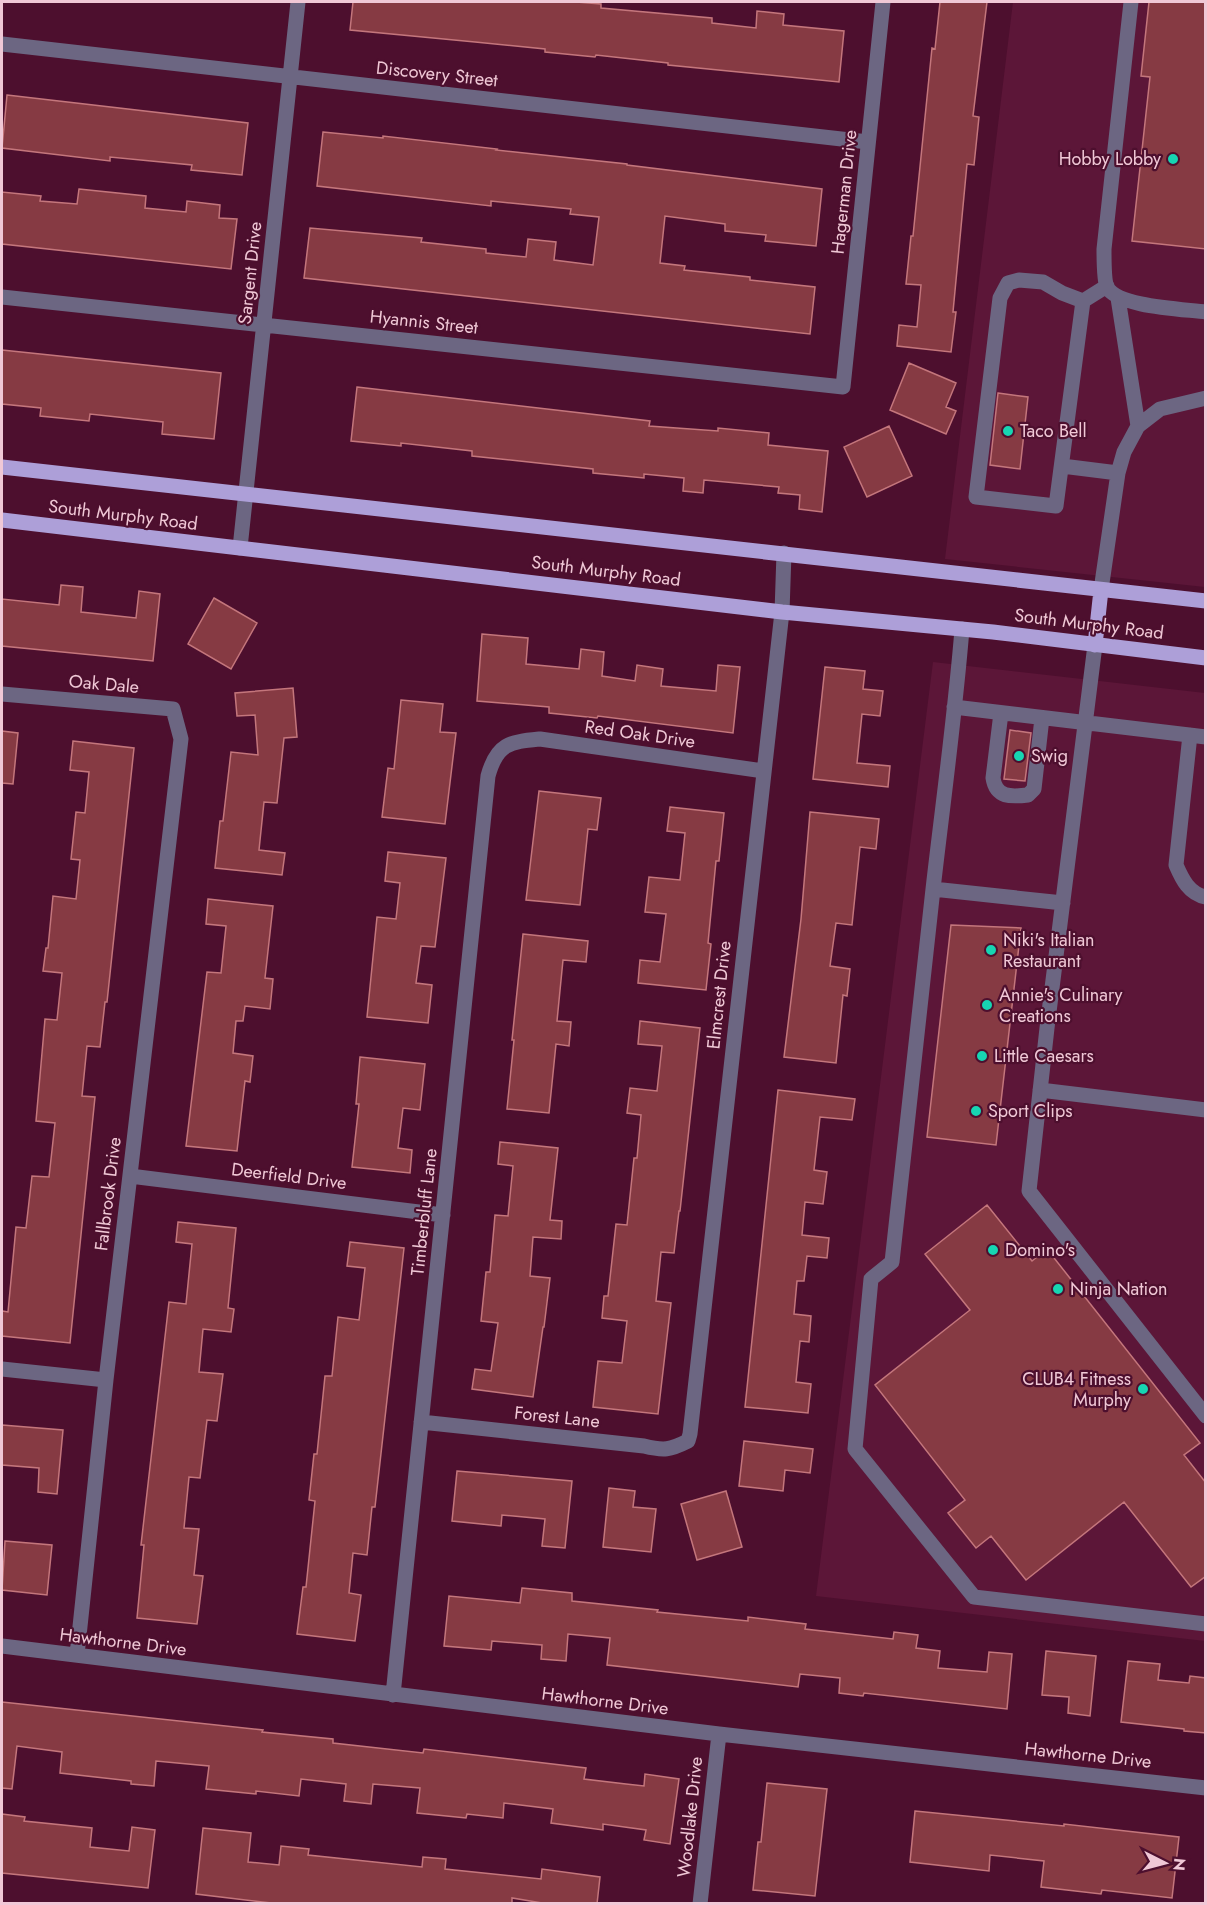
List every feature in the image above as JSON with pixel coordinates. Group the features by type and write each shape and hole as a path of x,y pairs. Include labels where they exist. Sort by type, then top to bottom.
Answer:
{"main road":[{"name":"South Murphy Road","path":"2,466 1206,601"},
{"name":"South Murphy Road","path":"2,520 782,612 962,629 1206,658"},
{"path":"1095,645 1101,591"}],"street":[{"name":"Sargent Drive","path":"240,548 298,2"},
{"name":"Hagerman Drive","path":"843,387 883,2"},
{"path":"1131,2 1104,249 1107,286 1119,298 1132,303 1206,312"},
{"name":"Discovery Street","path":"2,44 868,142"},
{"path":"1019,280 1043,282 1083,301 1056,506 976,497 1000,298 1008,283 1019,280"},
{"path":"1083,301 1107,286"},
{"name":"Hyannis Street","path":"2,297 843,387"},
{"path":"1119,298 1138,426"},
{"path":"1101,591 1118,473 1124,452 1138,426 1160,409 1206,398"},
{"path":"1062,466 1118,473"},
{"name":"Elmcrest Drive","path":"688,1441 692,1422 782,612 784,553"},
{"path":"962,629 892,1262 871,1279 855,1449 974,1597 1206,1624"},
{"path":"1095,645 1029,1191 1206,1416"},
{"name":"Oak Dale","path":"2,694 172,709 182,739"},
{"path":"954,707 1198,736 1176,865 1184,883 1201,896 1206,897"},
{"path":"1001,713 993,778 994,787 999,793 1007,795 1028,795 1034,789 1042,718"},
{"name":"Fallbrook Drive","path":"77,1655 106,1380 182,739"},
{"name":"Red Oak Drive","path":"511,742 540,739 764,771"},
{"name":"Timberbluff Lane","path":"393,1695 489,776 493,759 511,742"},
{"path":"933,889 1063,903"},
{"path":"1040,1090 1206,1110"},
{"name":"Deerfield Drive","path":"130,1176 443,1215"},
{"path":"2,1369 106,1380"},
{"name":"Forest Lane","path":"421,1422 644,1446 660,1450 672,1449 688,1441"},
{"name":"Hawthorne Drive","path":"2,1646 719,1734 1206,1788"},
{"name":"Woodlake Drive","path":"700,1904 719,1734"}],"shaded area":[{"path":"1013,2 1205,2 1205,587 945,559"},
{"path":"933,662 1205,693 1205,1641 816,1596"}],"building":[{"path":"353,2 576,2 601,4 601,8 712,18 712,23 756,28 757,11 784,14 783,25 844,31 839,82 350,30"},
{"path":"940,2 987,2 973,116 979,117 974,165 967,164 951,352 897,346 899,325 917,327 921,285 906,284 932,48 935,49"},
{"name":"Hobby Lobby","path":"1149,2 1206,2 1206,249 1132,241 1150,77 1141,76"},
{"path":"7,95 248,123 242,175 191,170 192,165 110,157 110,161 2,148"},
{"path":"323,132 383,138 383,136 497,149 822,189 816,246 765,241 766,235 725,231 725,224 665,216 660,263 685,266 684,270 815,287 810,334 304,278 310,228 422,238 421,242 486,249 486,253 526,257 528,239 556,242 554,260 593,265 599,217 570,214 571,209 491,201 491,206 317,186"},
{"path":"79,189 146,196 145,208 186,212 187,201 220,205 219,218 237,219 231,269 2,244 2,192 41,196 40,201 77,204"},
{"path":"2,350 221,373 214,439 162,434 163,422 90,414 89,421 40,416 41,408 2,404"},
{"path":"909,363 956,383 946,407 956,411 946,434 890,410"},
{"path":"357,387 650,421 649,426 718,431 718,428 769,433 768,445 828,451 822,512 799,509 800,495 778,493 779,487 704,480 703,493 683,491 684,478 644,474 644,478 593,473 593,469 472,456 472,451 401,443 401,446 351,441"},
{"name":"Taco Bell","path":"998,393 1028,397 1020,469 990,465"},
{"path":"889,426 912,476 867,497 844,447"},
{"path":"61,585 83,587 81,612 136,618 139,591 160,594 153,661 2,646 2,599 59,605"},
{"path":"214,598 257,623 231,669 188,644"},
{"path":"482,634 528,638 526,664 579,669 581,649 604,652 602,676 635,681 637,665 663,669 661,686 716,691 718,665 740,667 733,733 598,716 597,718 549,713 549,707 477,701"},
{"path":"825,667 865,671 863,689 883,691 880,716 862,714 857,763 890,766 888,787 813,779"},
{"path":"293,688 297,737 284,738 277,803 264,802 259,850 285,853 282,875 215,868 231,752 258,755 255,715 237,716 235,693"},
{"path":"401,700 443,704 440,732 456,733 445,824 382,817 388,768 394,769"},
{"name":"Swig","path":"1010,730 1031,733 1025,781 1004,779"},
{"path":"2,731 18,733 13,784 2,783"},
{"path":"73,741 134,748 107,1002 105,1002 100,1047 87,1046 82,1096 95,1097 70,1343 2,1336 2,1311 8,1312 16,1227 26,1228 32,1176 49,1177 55,1123 36,1121 45,1019 57,1020 62,973 43,971 46,948 48,948 53,896 76,899 80,860 71,859 76,812 85,813 89,772 70,770"},
{"path":"539,791 601,798 597,830 588,829 580,905 526,900"},
{"path":"670,807 724,813 719,861 716,861 706,990 638,983 640,960 660,962 666,914 645,912 649,877 680,880 685,833 667,831"},
{"path":"810,812 879,819 876,849 860,847 852,925 836,923 830,966 850,969 847,996 843,995 836,1063 784,1057 801,919"},
{"path":"388,852 446,858 435,947 421,946 416,983 432,985 428,1023 367,1017 377,917 396,919 400,883 385,881"},
{"path":"208,899 273,906 265,978 273,979 270,1009 245,1006 243,1021 236,1021 233,1053 253,1056 250,1082 245,1081 237,1151 186,1146 207,972 221,973 226,926 206,924"},
{"path":"951,925 1021,928 996,1145 927,1137"},
{"path":"523,934 588,941 586,962 563,960 557,1021 571,1022 569,1046 556,1044 549,1113 507,1109"},
{"path":"640,1021 700,1028 674,1253 661,1252 656,1301 671,1303 658,1414 593,1407 598,1361 622,1363 627,1321 602,1318 604,1296 608,1296 616,1224 627,1225 634,1158 637,1158 641,1115 627,1113 630,1088 657,1091 662,1046 638,1044"},
{"path":"360,1057 425,1064 420,1110 403,1108 398,1148 412,1150 410,1173 352,1167 359,1104 356,1104"},
{"path":"778,1090 855,1099 852,1120 820,1117 814,1170 827,1172 823,1204 805,1202 802,1235 829,1238 827,1258 807,1256 804,1281 797,1281 794,1314 811,1316 809,1342 800,1341 796,1382 811,1384 808,1413 745,1407"},
{"path":"500,1142 558,1148 550,1220 562,1221 561,1239 533,1237 530,1276 550,1278 533,1397 472,1389 475,1369 491,1371 498,1323 481,1321 486,1272 490,1272 495,1215 508,1216 513,1166 498,1164"},
{"path":"987,1205 1032,1261 1047,1249 1200,1443 1184,1455 1206,1483 1206,1576 1191,1587 1124,1502 1026,1580 991,1536 976,1548 948,1513 965,1500 875,1385 970,1310 925,1254"},
{"path":"178,1222 236,1228 228,1308 234,1309 231,1332 203,1329 199,1372 223,1374 217,1421 207,1420 200,1478 189,1477 184,1528 199,1529 194,1575 203,1576 197,1624 137,1618 144,1545 141,1545 169,1302 186,1304 192,1244 176,1242"},
{"path":"350,1242 404,1248 375,1507 372,1507 367,1555 353,1553 349,1593 361,1595 355,1641 297,1634 303,1587 306,1587 315,1501 309,1500 314,1454 317,1454 325,1376 332,1376 338,1317 359,1320 365,1268 347,1266"},
{"path":"2,1425 63,1430 57,1494 38,1492 39,1468 2,1465"},
{"path":"744,1441 813,1449 810,1473 785,1470 783,1491 739,1486"},
{"path":"457,1471 572,1481 565,1548 542,1546 545,1519 502,1515 501,1526 452,1521"},
{"path":"609,1488 635,1491 633,1507 656,1509 651,1552 603,1547"},
{"path":"726,1491 742,1547 697,1560 681,1504"},
{"path":"5,1541 52,1545 47,1595 2,1590"},
{"path":"522,1588 572,1593 572,1601 658,1610 657,1612 748,1621 748,1617 806,1624 805,1629 893,1639 894,1632 918,1635 916,1648 940,1651 938,1668 987,1672 989,1652 1012,1654 1007,1709 864,1693 863,1696 839,1693 840,1678 800,1674 798,1687 607,1665 610,1638 568,1634 566,1661 541,1659 542,1645 492,1641 491,1650 444,1646 449,1596 520,1603"},
{"path":"1046,1651 1096,1656 1090,1716 1068,1713 1069,1697 1042,1695"},
{"path":"1128,1661 1160,1664 1158,1680 1189,1683 1190,1676 1206,1678 1206,1733 1121,1722"},
{"path":"2,1702 263,1730 262,1732 333,1739 333,1743 423,1753 424,1749 586,1768 584,1779 626,1784 644,1786 645,1774 679,1779 670,1844 644,1840 646,1830 603,1824 603,1830 551,1823 553,1809 504,1803 503,1818 467,1814 466,1818 417,1813 420,1788 373,1784 371,1804 344,1801 346,1784 301,1779 299,1796 206,1789 209,1766 156,1761 154,1786 131,1784 131,1781 60,1773 62,1752 17,1746 12,1789 2,1788"},
{"path":"767,1783 827,1789 815,1896 753,1890"},
{"path":"915,1811 1179,1837 1172,1898 1102,1890 1101,1894 1041,1887 1044,1861 990,1855 989,1871 910,1862"},
{"path":"2,1814 25,1817 24,1821 92,1828 90,1847 129,1851 132,1827 155,1830 148,1888 2,1873"},
{"path":"203,1828 251,1833 248,1862 279,1865 281,1846 309,1849 308,1855 422,1867 423,1857 446,1859 445,1869 541,1879 542,1869 600,1877 597,1904 548,1904 512,1898 512,1904 280,1904 196,1894"}],"place":[{"name":"Hobby Lobby","path":"1173,159"},
{"name":"Taco Bell","path":"1008,431"},
{"name":"Swig","path":"1019,756"},
{"name":"Niki's Italian Restaurant","path":"991,950"},
{"name":"Annie's Culinary Creations","path":"987,1005"},
{"name":"Little Caesars","path":"982,1056"},
{"name":"Sport Clips","path":"976,1111"},
{"name":"Domino's","path":"993,1250"},
{"name":"Ninja Nation","path":"1058,1289"},
{"name":"CLUB4 Fitness Murphy","path":"1143,1389"}]}
